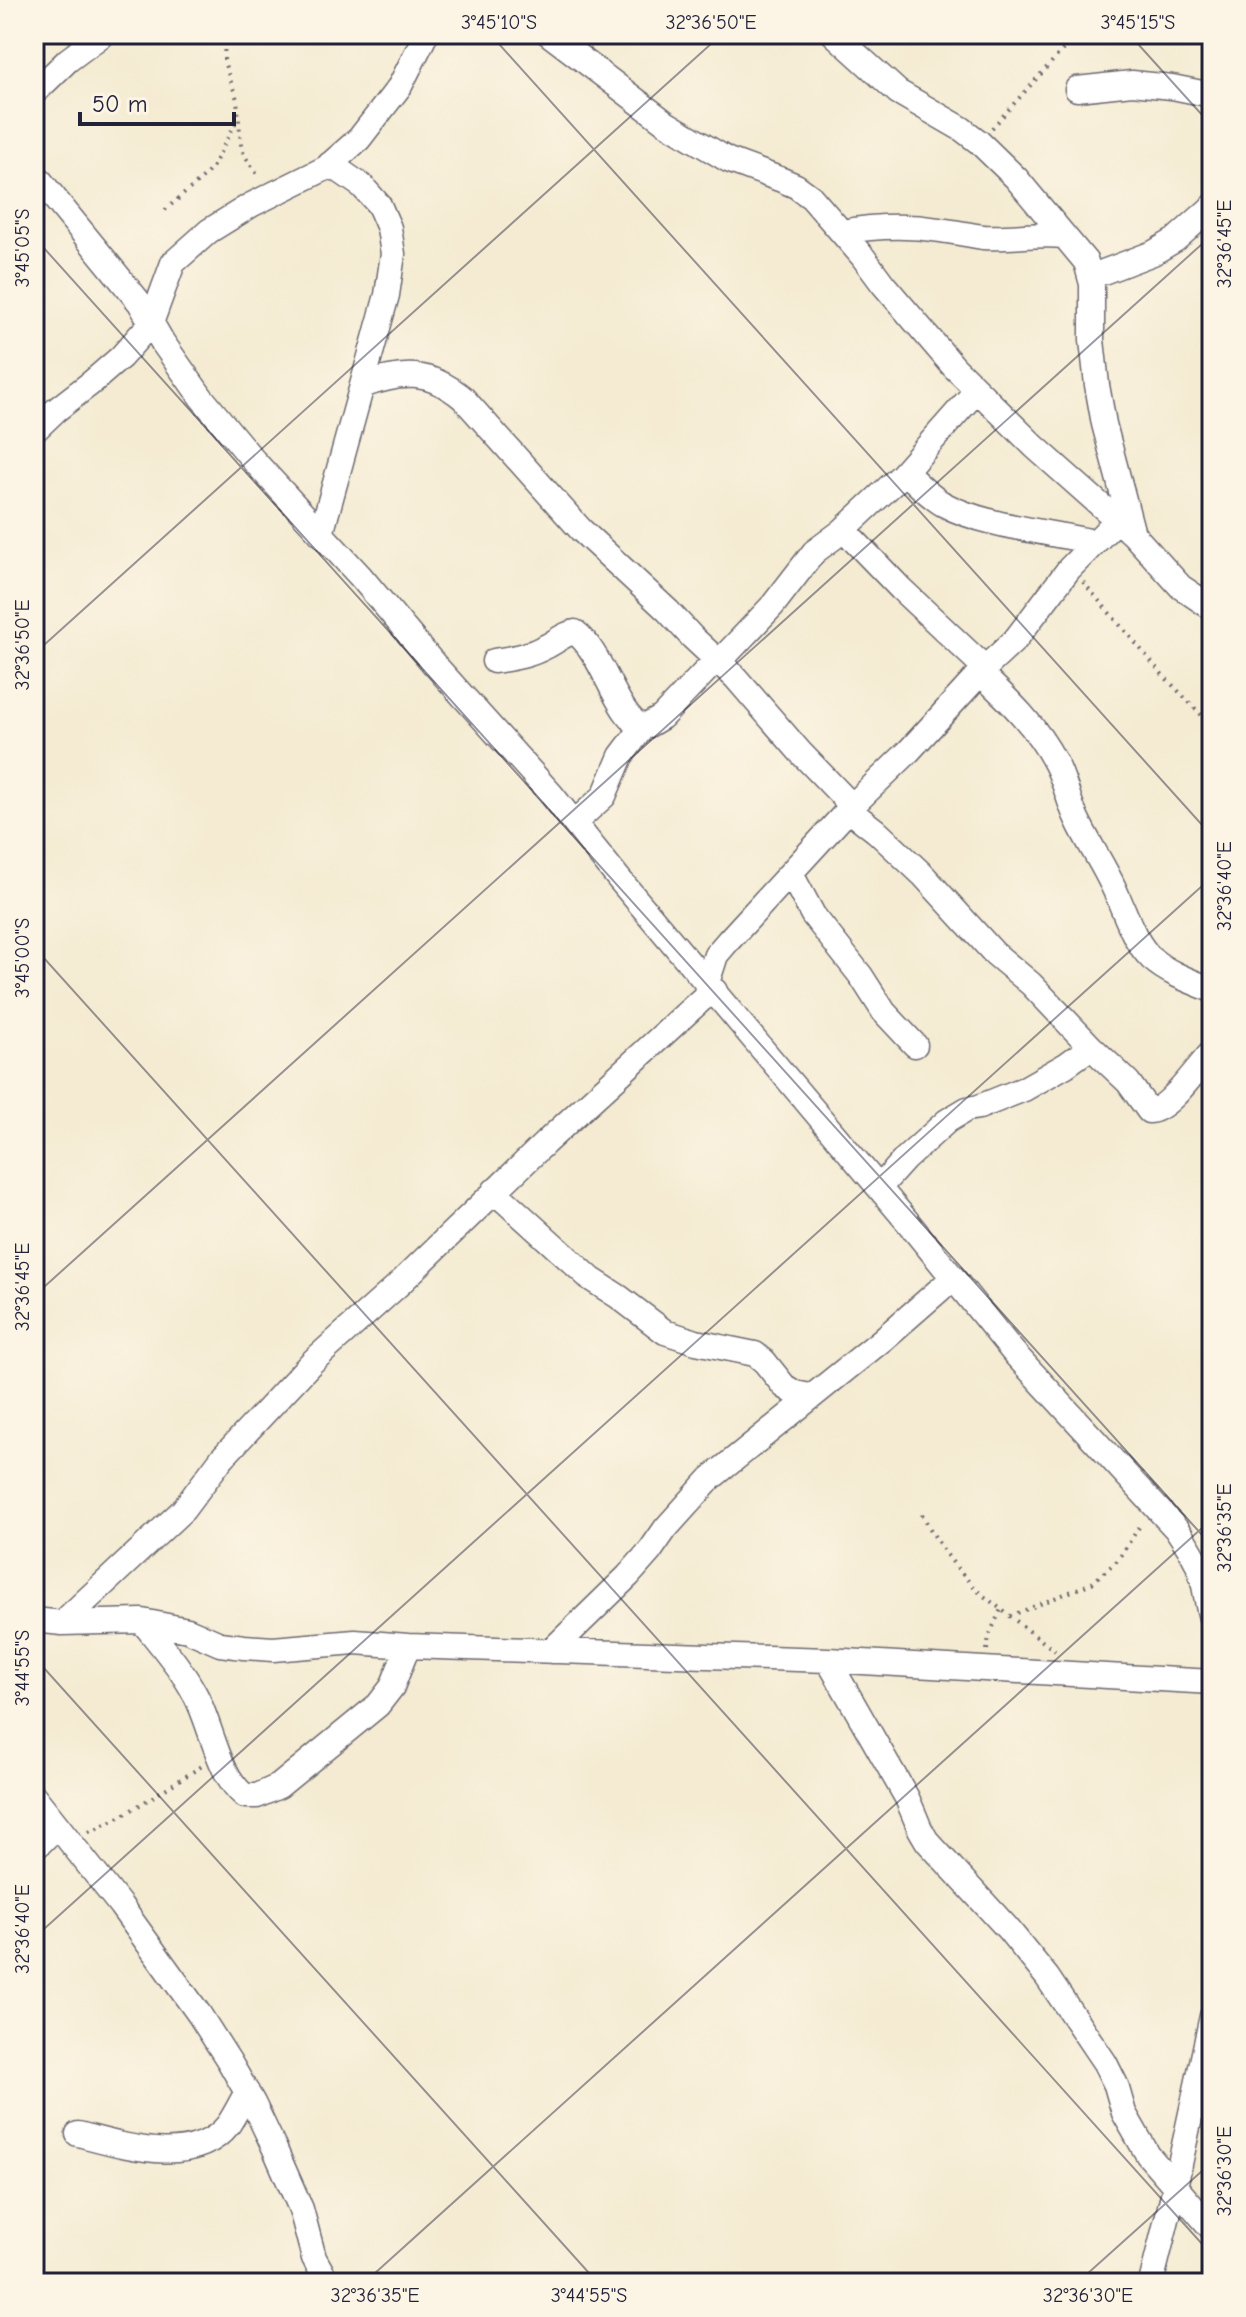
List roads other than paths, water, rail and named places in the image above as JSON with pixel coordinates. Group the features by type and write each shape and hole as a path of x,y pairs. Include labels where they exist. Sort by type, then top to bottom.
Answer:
{"street":[{"path":"34,93 68,60 103,34"},
{"path":"34,431 121,357 151,323 173,263 209,231 251,205 330,164 359,139 400,86 426,34"},
{"path":"549,34 616,87 688,136 728,160 796,186 811,197 954,367 1035,447 1125,527 1181,587 1212,608"},
{"path":"834,34 898,92 979,142 1016,178 1086,262 1090,277 1097,385 1125,527"},
{"path":"1077,89 1132,83 1212,95"},
{"path":"321,534 387,295 393,254 389,228 379,205 362,186 330,164"},
{"path":"34,173 140,303 201,397 254,461 574,823 1014,1353 1178,1531 1202,1575 1212,1621"},
{"path":"1090,277 1175,240 1212,207"},
{"path":"842,232 874,227 915,227 1000,238 1043,234 1063,236"},
{"path":"362,386 387,377 408,375 433,379 451,388 487,423 581,530 718,661 850,808 923,875 994,953 1031,984 1128,1082 1149,1111 1167,1103 1212,1052"},
{"path":"574,823 604,796 621,756 643,727 662,717 718,661 773,605 814,552 844,530 905,472 977,390"},
{"path":"905,472 943,504 959,511 999,523 1094,542"},
{"path":"62,1623 183,1510 222,1458 286,1388 702,999 711,987 716,955 850,808 1015,640 1069,569 1094,542 1125,527"},
{"path":"844,530 1036,731 1057,765 1078,822 1102,862 1139,944 1170,972 1212,990"},
{"path":"494,661 531,654 566,633 575,632 595,653 630,719 643,727"},
{"path":"791,874 813,915 861,976 884,1012 915,1045"},
{"path":"879,1188 905,1159 947,1121 967,1109 1024,1089 1091,1047"},
{"path":"494,1191 591,1279 665,1332 755,1354 784,1386 795,1393 810,1396"},
{"path":"551,1651 628,1576 711,1478 882,1340 953,1278"},
{"path":"34,1620 62,1623 142,1621 188,1630 220,1644 273,1649 355,1642 828,1660 1212,1682"},
{"path":"142,1621 181,1671 196,1696 225,1770 236,1790 245,1796 257,1796 279,1786 378,1705 392,1687 408,1646"},
{"path":"828,1660 907,1798 927,1841 1008,1929 1075,2017 1105,2063 1116,2085 1124,2113 1148,2155 1212,2229"},
{"path":"34,1796 121,1906 199,2014 247,2092 301,2209 314,2258 328,2283"},
{"path":"34,1849 63,1834"},
{"path":"1151,2283 1212,2016"},
{"path":"78,2134 151,2149 194,2147 227,2126 247,2092"}]}
